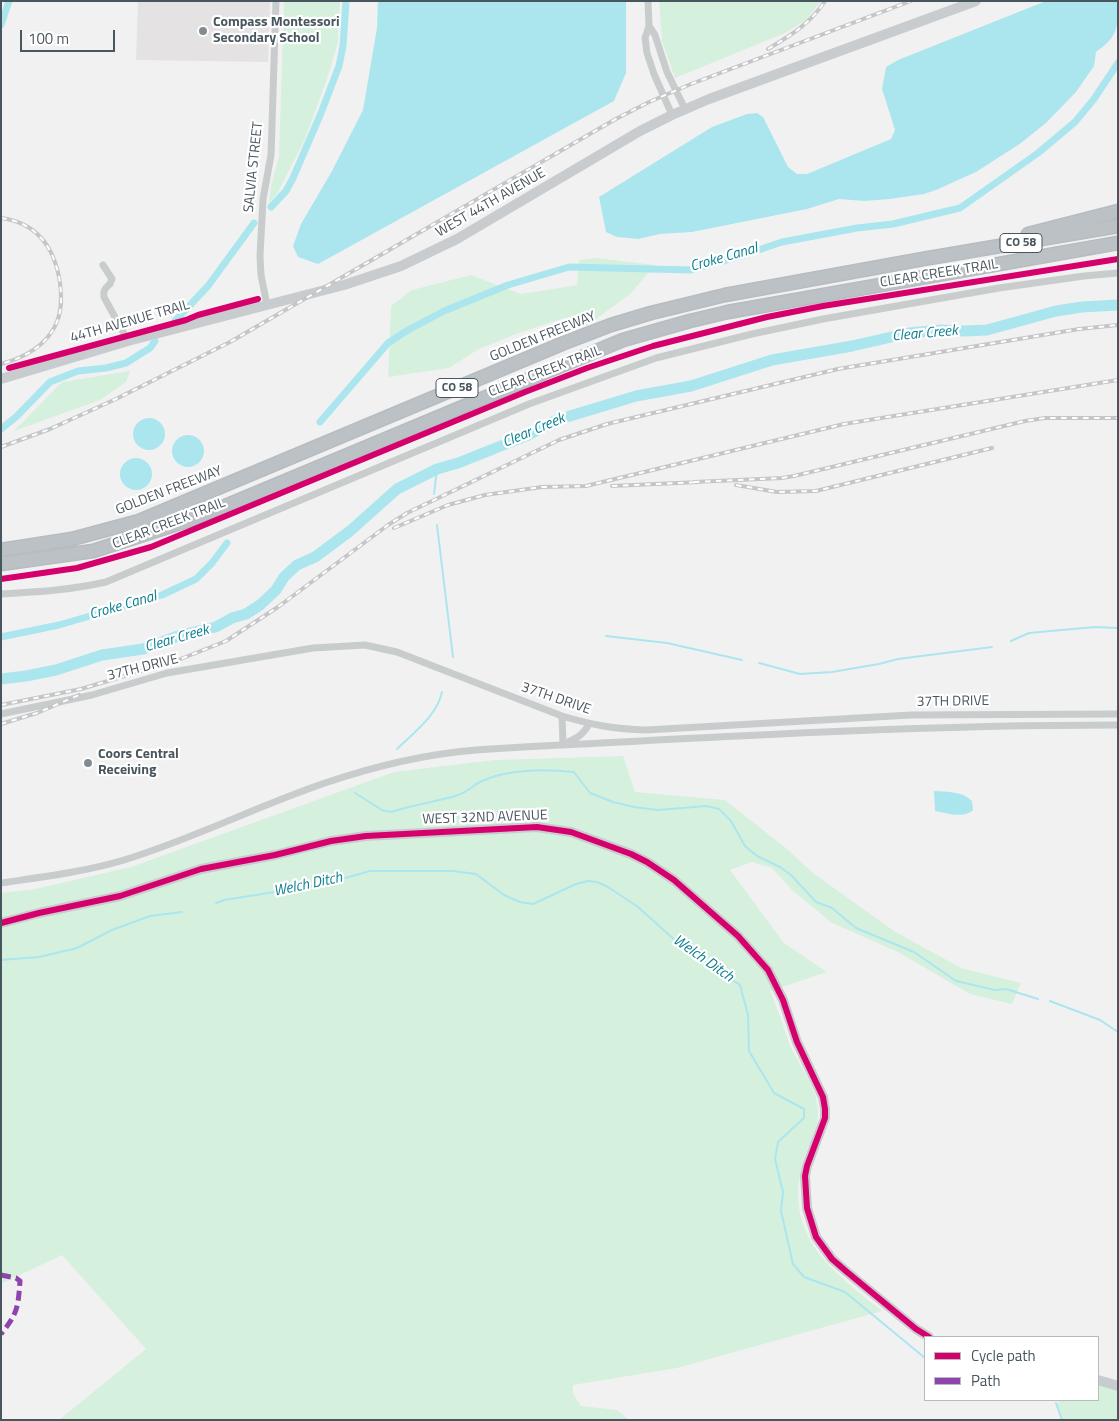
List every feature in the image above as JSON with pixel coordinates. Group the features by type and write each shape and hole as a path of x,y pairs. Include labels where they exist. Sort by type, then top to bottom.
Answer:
{"highway":[{"path":"923,259 1118,210"},
{"name":"GOLDEN FREEWAY","path":"1,550 72,539 139,521 564,343 611,325 651,313 725,295 1118,226"},
{"name":"CO 58","path":"1,564 93,551 199,517 622,340 654,330 728,312 1045,256 1118,245"}],"street":[{"name":"SALVIA STREET","path":"267,305 261,275 260,256 263,193 271,155 276,1"},
{"path":"648,1 649,26 645,38 647,53 672,115"},
{"name":"WEST 44TH AVENUE","path":"1,379 128,342 349,283 420,258 483,225 621,142 672,115 976,1"},
{"path":"649,26 655,35 667,72 685,109"},
{"path":"103,265 112,279 103,292 104,298 128,342"},
{"path":"1,594 72,589 106,582 529,404 656,358 752,334 832,317 998,288 1118,273"},
{"name":"37TH DRIVE","path":"1,714 92,695 167,673 313,648 365,645 397,652 562,716 589,724 614,728 646,730 911,715 1118,714"},
{"path":"562,716 563,744"},
{"path":"563,744 578,738 589,724"},
{"path":"1,883 92,868 124,860 181,840 325,782 369,770 474,750 840,730 1002,725 1118,725"},
{"name":"WEST 32ND AVENUE","path":"1,923 120,896 201,869 357,837 537,827 571,832 631,854 674,880 738,936 768,970 776,985 795,1038 819,1086 824,1103 825,1118 805,1176 807,1208 816,1236 832,1259 916,1329 927,1336"},
{"path":"1099,1380 1118,1386"}],"shaded area":[{"name":"Compass Montessori Secondary School","path":"138,1 270,1 268,62 136,60"}],"green space":[{"path":"284,1 340,1 338,42 305,139 277,194 269,203 271,186 279,156"},
{"path":"659,1 821,1 806,20 785,33 675,78 662,41"},
{"path":"597,258 655,265 630,294 584,328 564,318 479,349 449,368 388,377 391,306 412,290 471,275 521,294 577,285 579,260"},
{"path":"130,371 126,382 100,400 14,431 62,382"},
{"path":"623,756 635,792 725,800 787,849 813,873 894,931 961,968 1021,983 1012,1004 970,994 898,952 832,923 792,890 772,868 752,862 730,870 784,943 827,972 770,991 790,1045 811,1085 817,1102 818,1118 801,1169 798,1194 801,1215 807,1234 818,1252 847,1282 882,1311 677,1368 573,1385 573,1394 581,1406 617,1410 629,1420 59,1420 146,1349 62,1255 1,1284 1,893 35,889 131,867 394,772 495,760"},
{"path":"1099,1379 1118,1385 1118,1420 1061,1420 1056,1405 1059,1401 1099,1401"}],"water":[{"path":"378,1 626,1 626,73 614,101 318,264 298,257 293,246 301,224 332,171 363,110 377,28"},
{"path":"1046,1 1118,1 1116,30 1109,41 1096,52 1094,66 1076,92 1046,123 1021,143 976,172 924,194 864,201 839,199 807,209 692,232 660,234 638,239 617,237 606,232 599,197 712,127 747,114 757,113 763,117 788,167 797,174 807,174 891,139 895,130 882,89 886,67 898,60"},
{"path":"149,418 155,419 160,423 164,428 164,440 160,445 155,449 149,450 143,449 138,445 134,440 133,434 134,428 138,423 143,419"},
{"path":"188,435 194,436 199,440 203,445 203,457 199,462 194,466 188,467 182,466 177,462 173,457 172,451 173,445 177,440 182,436"},
{"path":"136,458 142,459 147,463 151,468 151,480 147,485 142,489 136,490 130,489 125,485 121,480 120,474 121,468 125,463 130,459"},
{"path":"934,791 964,795 972,801 973,810 960,815 935,811"}],"waterway":[{"path":"1,25 9,1"},
{"path":"271,207 286,191 293,178 339,66 343,46 346,1"},
{"name":"Croke Canal","path":"320,422 388,343 444,311 508,285 569,267 691,270 782,242 857,228 893,224 960,208 1038,153 1075,122 1094,99 1118,63"},
{"path":"175,321 208,286 254,223"},
{"name":"Clear Creek","path":"1,679 56,670 102,655 143,649 181,635 216,627 232,618 246,614 260,605 276,590 284,577 297,565 315,557 350,531 397,489 437,469 458,463 526,436 557,420 636,396 691,386 772,360 852,346 909,333 940,330 987,330 1056,311 1118,305"},
{"path":"1,429 16,417 50,382 78,371 106,368 126,363 150,348 155,341"},
{"path":"434,494 437,469"},
{"path":"437,525 453,657"},
{"name":"Croke Canal","path":"1,637 59,625 162,595 196,579 212,563 227,543"},
{"path":"1011,641 1029,633 1095,627 1118,628"},
{"path":"606,636 667,643 742,660"},
{"path":"759,663 800,674 832,672 898,659 992,647"},
{"path":"397,749 430,716 442,692"},
{"path":"355,793 382,810 391,812 460,794 482,781 504,774 551,770 574,772 590,793 613,802 634,807 658,810 706,806 719,809 731,821 745,846 757,856 780,867 791,875 816,902 832,908 856,928 914,952 956,981 995,990 1006,989 1038,999"},
{"name":"Welch Ditch","path":"216,903 224,900 320,885 370,871 453,871 476,874 504,895 520,902 533,904 576,884 588,881 597,882 608,887 638,907 677,942 740,985 748,1015 749,1051 774,1093 804,1109 804,1118 778,1142 775,1159 783,1192 781,1211 793,1264 804,1277 845,1292 924,1357"},
{"name":"Welch Ditch","path":"1,960 39,957 77,948 112,930 150,916 182,912"},
{"path":"1050,1001 1100,1020 1118,1032"},
{"name":"Welch Ditch","path":"1056,1403 1062,1420"}],"railway":[{"path":"768,49 807,22 825,1"},
{"path":"1,447 50,429 116,399 230,342 614,120 649,102 691,84 911,1"},
{"path":"1,218 25,225 35,232 49,249 58,271 61,301 57,323 44,341 25,355 1,364"},
{"path":"1,705 81,689 178,660 226,641 278,607 407,513 559,440 607,424 838,369 1079,329 1118,325"},
{"path":"394,528 448,505 485,495 542,487 586,486 844,424 1118,380"},
{"path":"694,482 794,476 1025,421 1045,418 1118,418"},
{"path":"736,485 777,492 816,491 992,448"},
{"path":"612,486 699,482"},
{"path":"1,724 37,713 79,695"}],"marked path":[{"path":"1,1275 16,1278 20,1281 19,1297 14,1315 1,1334"}],"cycle path":[{"name":"CLEAR CREEK TRAIL","path":"1,579 77,568 151,547 525,392 587,368 653,346 767,317 823,306 1118,259"},
{"name":"44TH AVENUE TRAIL","path":"9,368 258,299"},
{"path":"1,923 120,896 201,869 275,855 331,841 366,836 537,827 571,832 631,854 674,880 738,936 768,970 783,1000 797,1042 823,1097 825,1118 805,1176 807,1208 816,1237 832,1259 916,1329 927,1336"}],"place":[{"name":"Compass Montessori Secondary School","path":"203,31"},
{"name":"Coors Central Receiving","path":"88,763"}]}
